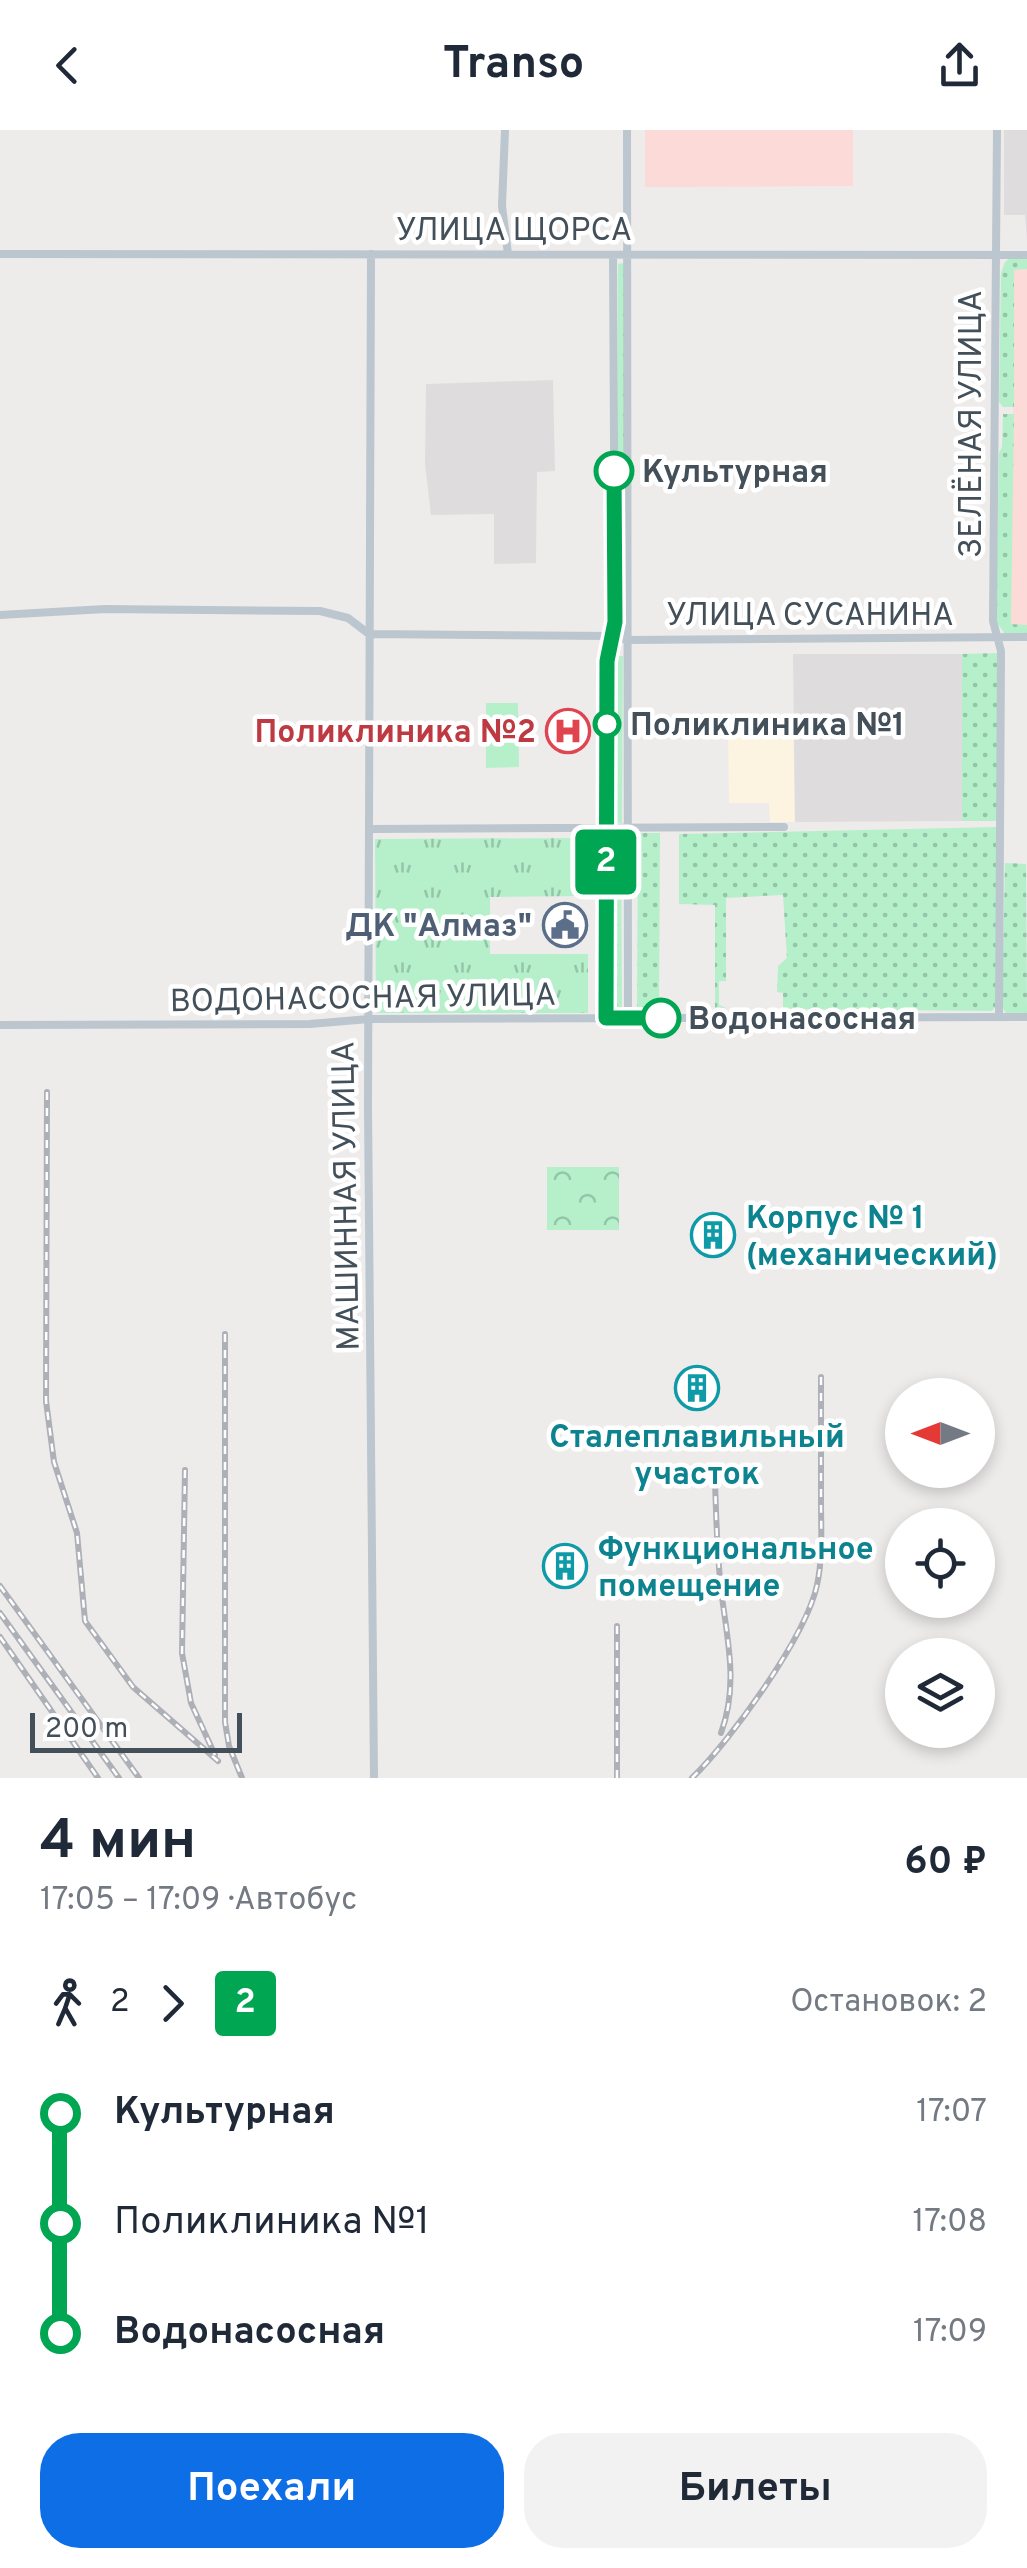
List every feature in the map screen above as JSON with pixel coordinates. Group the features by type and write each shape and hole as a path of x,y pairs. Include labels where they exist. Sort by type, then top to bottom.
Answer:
{"street":[{"path":"505,130 502,206 508,254"},
{"path":"628,130 628,1018"},
{"name":"ЗЕЛЁНАЯ УЛИЦА","path":"997,130 992,622 998,638 1002,823 999,1017"},
{"name":"УЛИЦА ЩОРСА","path":"0,254 1027,255"},
{"name":"МАШИННАЯ УЛИЦА","path":"371,254 368,1019 374,1778"},
{"path":"606,1018 607,661 615,622 613,254"},
{"name":"УЛИЦА СУСАНИНА","path":"0,615 105,610 320,611 348,618 369,634 612,636 627,640 1027,638"},
{"path":"371,829 784,827"},
{"name":"ВОДОНАСОСНАЯ УЛИЦА","path":"0,1025 310,1024 368,1019 1027,1017"}],"shaded area":[{"path":"645,130 853,130 853,186 645,187"},
{"path":"1004,130 1027,130 1027,240 1025,215 1004,215"},
{"path":"1027,269 1027,625 1011,625 1014,270"},
{"path":"553,380 555,471 537,472 536,563 494,564 494,514 431,515 425,464 426,384"},
{"path":"793,654 962,654 962,821 795,822"},
{"path":"793,716 795,822 770,822 769,803 729,803 728,717"}],"green space":[{"path":"1010,258 1027,258 1027,269 1014,270 1014,407 1003,407 999,402 1001,273"},
{"path":"624,263 622,635 618,633 618,264"},
{"path":"1003,414 1014,414 1011,624 1027,625 1027,633 1004,633 996,621"},
{"path":"997,653 997,821 962,821 962,654"},
{"path":"613,656 623,656 622,823 612,822"},
{"path":"486,703 518,703 519,767 486,768"},
{"path":"997,827 996,1006 992,1011 783,1009 783,993 777,992 778,966 787,958 783,895 726,898 726,981 719,981 719,1005 726,1008 715,1008 715,905 679,904 679,834"},
{"path":"638,833 660,833 659,1008 637,1008"},
{"path":"612,837 621,837 622,1011 612,1011"},
{"path":"588,838 589,896 490,897 490,954 588,954 588,1013 376,1013 375,839"},
{"path":"1005,863 1026,864 1027,1013 1006,1013 1002,1007"},
{"path":"547,1167 619,1167 619,1230 547,1230"}],"railway":[{"path":"47,1092 46,1401 54,1462 77,1533 85,1621 133,1687 218,1761"},
{"path":"225,1334 225,1722 229,1746 242,1778"},
{"path":"692,1778 765,1687 810,1607 821,1554 821,1377"},
{"path":"185,1470 182,1653 191,1703 215,1755"},
{"path":"715,1480 730,1679 721,1733"},
{"path":"0,1586 139,1778"},
{"path":"0,1613 119,1778"},
{"path":"617,1626 617,1778"},
{"path":"0,1637 98,1778"}],"bus line":[{"name":"2","path":"614,471 615,622 607,661 606,1018 661,1018"}],"place":[{"name":"Культурная","path":"614,471"},
{"name":"Поликлиника №1","path":"607,724"},
{"name":"Поликлиника №2","path":"568,731"},
{"name":"ДК \"Алмаз\"","path":"565,925"},
{"name":"Водонасосная","path":"661,1018"},
{"name":"Корпус № 1 (механический)","path":"713,1235"},
{"name":"Сталеплавильный участок","path":"697,1388"},
{"name":"Функциональное помещение","path":"565,1566"}]}
